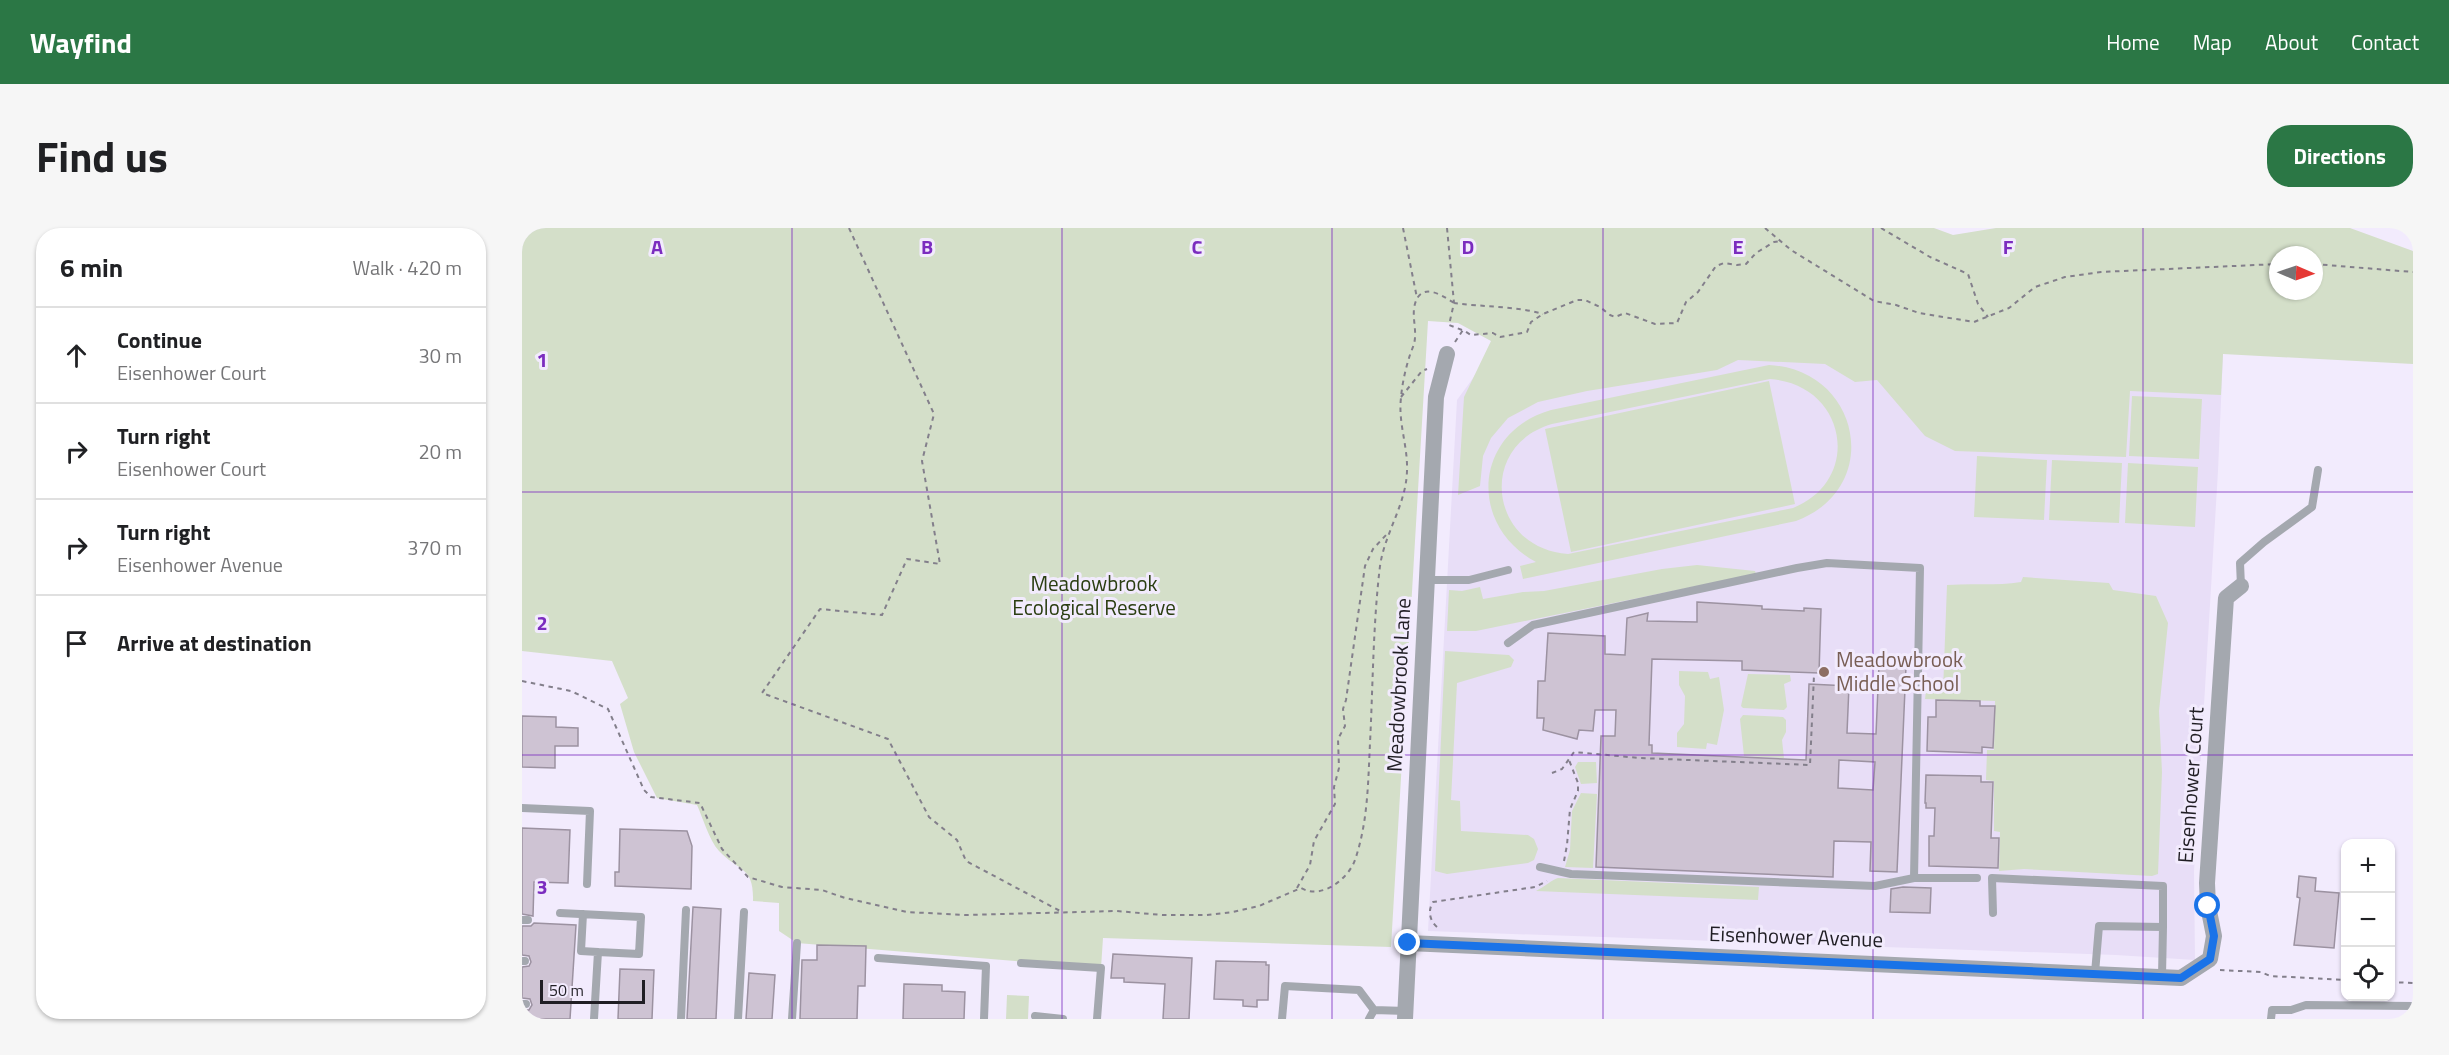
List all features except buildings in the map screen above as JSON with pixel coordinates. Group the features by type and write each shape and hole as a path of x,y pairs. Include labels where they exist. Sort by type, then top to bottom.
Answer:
{"street":[{"name":"Meadowbrook Lane","path":"1405,1015 1436,397 1447,355"},
{"name":"Eisenhower Court","path":"2204,963 2210,959 2214,936 2207,883 2226,598 2241,586"},
{"name":"Eisenhower Avenue","path":"1408,943 2181,978 2204,963"}],"lane":[{"path":"2241,586 2240,563 2264,542 2312,507 2318,470"},
{"path":"1508,643 1533,625 1797,568 1827,563 1920,568 1914,878"},
{"path":"1427,580 1469,580 1508,570"},
{"path":"522,808 590,811 587,884"},
{"path":"1540,867 1581,875 1875,886 1914,878 1977,878"},
{"path":"1992,913 1992,878 2163,885 2162,976"},
{"path":"681,1019 686,910"},
{"path":"738,1019 744,912"},
{"path":"560,913 641,916 639,954 581,951 583,914"},
{"path":"2095,973 2099,926 2163,927"},
{"path":"792,1019 797,943"},
{"path":"594,1019 598,952"},
{"path":"878,958 986,966 984,1019"},
{"path":"1021,963 1101,968 1097,1019"},
{"path":"1282,1019 1285,986 1359,990 1374,1010 1405,1015"},
{"path":"2271,1019 2272,1010 2291,1010 2306,1005 2413,1006"},
{"path":"1369,1019 1374,1010"},
{"path":"1035,1016 1063,1019"}],"path":[{"path":"849,228 934,414 922,461 940,564 907,559 882,615 820,609 762,693 888,739 929,817 957,840 966,861 1063,913"},
{"path":"1295,890 1310,865 1314,841 1335,804 1334,787 1339,768 1338,739 1345,726 1342,709 1346,700 1365,566 1373,549 1387,535 1398,514 1408,469 1400,419 1401,397 1414,344 1416,329 1413,321 1417,298 1403,228"},
{"path":"1447,228 1454,303 1449,326 1471,335 1493,333 1500,337 1527,333 1531,322 1543,314 1577,300 1585,300 1610,315 1625,313 1655,324 1677,323 1686,302 1698,292 1716,266 1724,263 1746,264 1756,253 1774,242 1781,241"},
{"path":"1765,228 1791,250 1874,301 1919,314 1974,322 2009,308 2035,287 2065,277 2101,272 2269,264"},
{"path":"1881,228 1930,257 1968,274 1978,304 1988,317"},
{"path":"2323,265 2413,272"},
{"path":"1417,298 1421,294 1430,292 1454,303 1488,308 1514,308 1543,314"},
{"path":"1447,355 1463,330"},
{"path":"1401,397 1422,371"},
{"path":"522,681 571,691 608,709 644,790 651,796 700,803 722,849 748,877 782,887 816,889 877,906 915,913 965,915 1116,911 1163,915 1224,913 1259,906 1301,888 1306,891 1316,891 1332,887 1350,870 1367,810 1378,586 1387,535"},
{"path":"1552,773 1562,769 1574,752 1810,765 1814,675"},
{"path":"1653,753 1653,758"},
{"path":"1721,761 1722,756"},
{"path":"1740,757 1740,762"},
{"path":"1437,927 1430,915 1433,902 1535,887 1558,872 1566,856 1569,809 1578,791 1578,783 1569,760"},
{"path":"2204,963 2209,968 2261,972 2270,976 2341,980"},
{"path":"2395,982 2413,983"}],"shaded area":[{"name":"Meadowbrook Middle School","path":"1492,340 2223,354 2194,872 2195,960 2116,955 1428,931 1457,400 1476,374"}],"green space":[{"name":"Meadowbrook Ecological Reserve","path":"522,228 1934,228 1953,235 1996,228 2350,228 2413,251 2413,364 2223,354 2221,395 2130,391 2126,457 1955,451 1925,436 1877,380 1855,382 1825,364 1738,360 1717,370 1587,391 1538,402 1508,418 1491,438 1483,456 1480,486 1458,495 1464,397 1491,341 1458,323 1428,321 1391,947 1103,938 1101,968 797,943 779,931 779,903 753,901 753,890 748,875 715,846 697,805 657,798 634,752 620,704 628,698 612,661 522,651"},
{"path":"1769,365 1800,372 1824,387 1841,408 1850,432 1850,458 1842,483 1824,505 1796,521 1523,579 1520,566 1536,562 1514,546 1498,526 1490,503 1489,480 1494,458 1506,438 1525,421 1551,410","holes":["1770,379 1796,385 1816,397 1829,414 1837,435 1837,456 1830,476 1816,494 1793,508 1568,554 1542,548 1522,535 1509,516 1502,495 1503,473 1511,453 1528,436 1552,424"]},
{"path":"1769,381 1795,504 1571,552 1545,429"},
{"path":"2132,396 2202,399 2199,459 2129,456"},
{"path":"1977,456 2047,460 2044,520 1974,517"},
{"path":"2052,460 2122,463 2119,523 2049,520"},
{"path":"2128,463 2198,467 2195,527 2125,523"},
{"path":"1697,565 1755,571 1756,574 1476,631 1447,631 1449,590 1462,591 1480,587 1483,599"},
{"path":"2023,577 2109,583 2113,590 2156,596 2168,623 2159,711 2162,772 2158,874 2152,876 2024,869 1999,871 2000,832 1994,831 1994,781 1986,780 1987,750 1994,750 1995,701 1925,699 1926,691 1943,691 1947,585 2012,583 2021,582"},
{"path":"1445,651 1509,655 1514,660 1511,667 1457,683 1451,800 1460,801 1461,831 1528,835 1534,839 1538,849 1534,860 1528,863 1447,874 1435,871"},
{"path":"1679,671 1708,672 1710,679 1719,677 1724,710 1717,745 1707,743 1706,749 1677,747 1677,733 1684,724 1685,696 1679,685"},
{"path":"1748,674 1790,675 1791,681 1784,684 1787,707 1784,710 1743,708 1741,706"},
{"path":"1743,715 1783,717 1786,720 1786,732 1782,740 1784,758 1744,756 1740,719"},
{"path":"1578,762 1596,762 1597,783 1581,784 1575,767"},
{"path":"1581,793 1597,794 1593,868 1565,867 1570,850 1572,811"},
{"path":"1558,878 1759,887 1758,900 1536,891"},
{"path":"1007,995 1029,996 1028,1019 1006,1019"}],"place":[{"name":"Meadowbrook Middle School","path":"1824,672"}],"route":[{"path":"1408,943 2049,970 2181,978 2210,959 2214,936 2208,906"}]}
